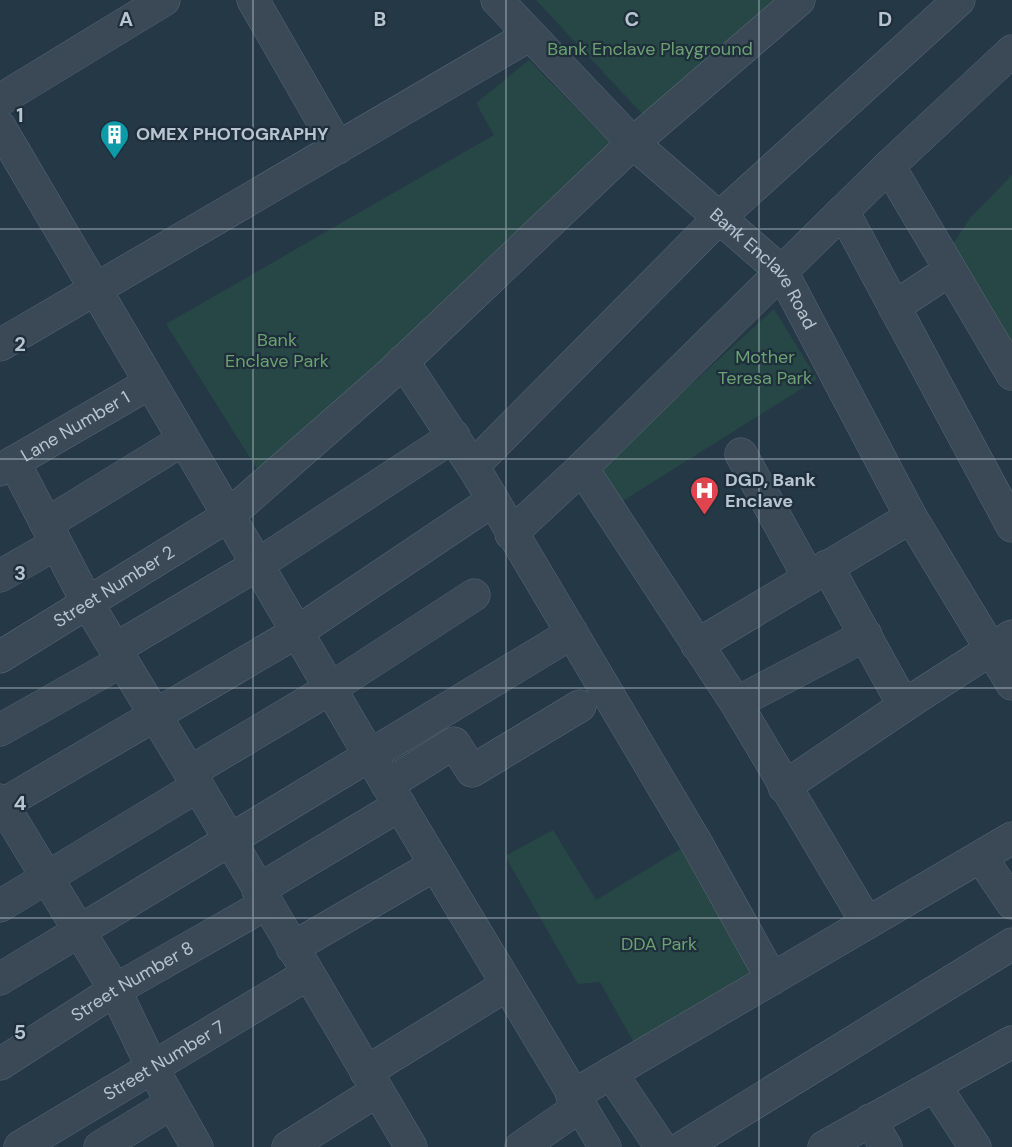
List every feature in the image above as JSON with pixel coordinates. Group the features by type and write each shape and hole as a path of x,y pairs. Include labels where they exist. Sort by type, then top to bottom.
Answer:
{"street":[{"path":"164,0 1,122 95,291 575,1101 605,1147"},
{"path":"253,0 338,148"},
{"name":"Bank Enclave Road","path":"497,0 633,143 782,272 911,517 1002,643 1012,684"},
{"name":"Street Number 2","path":"0,657 228,516 403,361 633,143 799,0"},
{"path":"473,466 720,217 959,0"},
{"path":"0,345 530,35"},
{"path":"511,534 582,468 889,166 1012,51"},
{"path":"889,166 1012,374"},
{"path":"843,211 1012,526"},
{"path":"894,307 950,270"},
{"path":"403,361 473,466 511,534 697,844 772,979"},
{"name":"Lane Number 1","path":"7,466 150,383"},
{"path":"0,730 454,436"},
{"path":"0,576 51,534 183,440"},
{"path":"741,454 818,572 866,635 904,706"},
{"path":"7,466 51,534 88,604 411,1147"},
{"path":"582,468 736,703 784,788 867,923"},
{"path":"197,1147 153,1069 115,990 1,803 155,717 297,632 492,501"},
{"path":"697,645 911,517"},
{"path":"0,906 48,878 474,595"},
{"path":"0,978 229,842 572,633"},
{"path":"736,703 866,635"},
{"path":"784,788 904,706 1002,643"},
{"name":"Street Number 8","path":"0,1064 262,897 394,795 454,743 472,771 580,706"},
{"path":"521,1147 611,1073 1012,838"},
{"path":"981,857 1012,903"},
{"path":"292,948 435,865"},
{"path":"683,1147 1012,944"},
{"name":"Street Number 7","path":"20,1147 308,974"},
{"path":"288,1147 372,1081 507,986"},
{"path":"824,1147 934,1086 1008,1054"},
{"path":"611,1073 661,1147"},
{"path":"934,1086 975,1147"},
{"path":"100,1147 172,1103"},
{"path":"870,1120 886,1147"}],"green space":[{"name":"Bank Enclave Playground","path":"536,0 782,0 648,120"},
{"name":"Bank Enclave Park","path":"529,60 621,154 259,472 166,324 494,135 476,103"},
{"path":"1012,175 1012,343 953,244 971,217"},
{"name":"Mother Teresa Park","path":"774,309 817,379 621,502 596,471"},
{"name":"DDA Park","path":"553,830 596,900 684,847 756,973 637,1048 600,982 578,984 505,856"}],"place":[{"name":"OMEX PHOTOGRAPHY","path":"115,160"},
{"name":"DGD, Bank Enclave","path":"704,516"}]}
